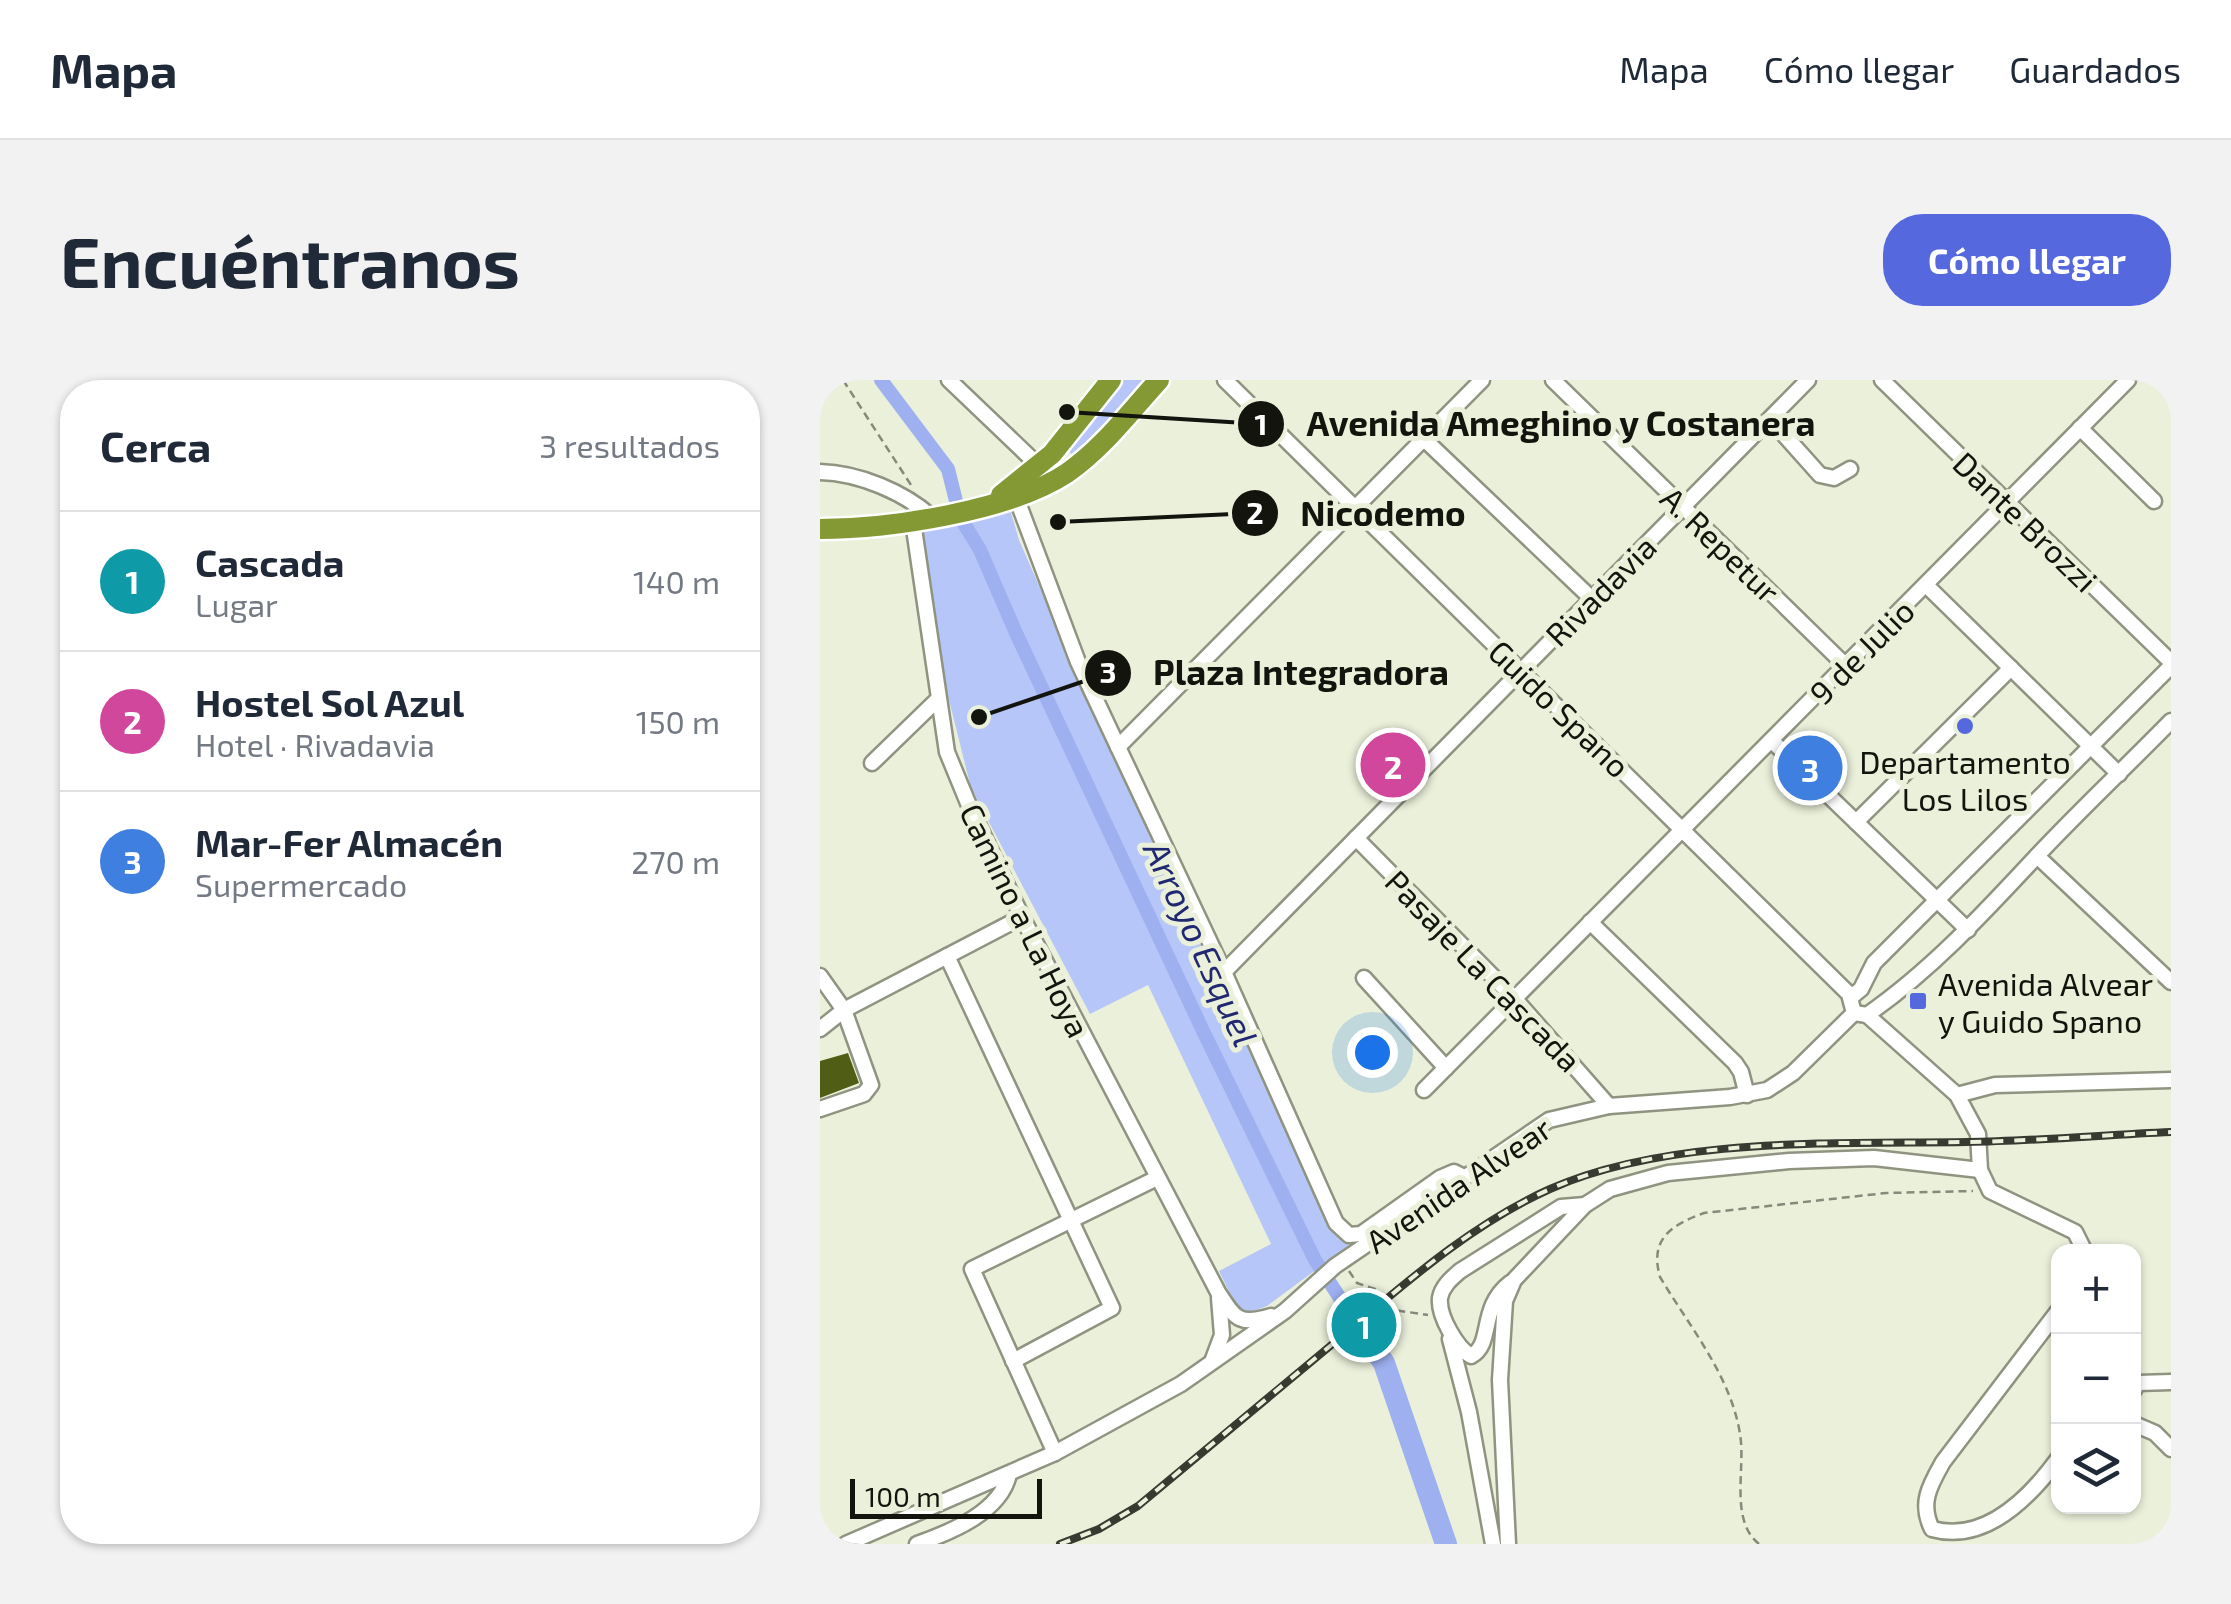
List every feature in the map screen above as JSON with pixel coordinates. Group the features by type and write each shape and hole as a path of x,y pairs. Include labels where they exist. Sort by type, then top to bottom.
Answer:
{"highway":[{"path":"991,502 1040,466 1111,380"},
{"path":"820,529 923,520 1016,496 1066,474 1159,380"}],"street":[{"path":"949,380 1040,466"},
{"name":"Guido Spano","path":"1224,380 1684,830 1856,992 1872,992 1867,1011"},
{"path":"1118,746 1482,380"},
{"name":"A. Repetur","path":"1553,380 1846,666"},
{"name":"Rivadavia","path":"1224,972 1808,380"},
{"name":"Dante Brozzi","path":"1882,380 2171,664"},
{"name":"9 de Julio","path":"1424,1090 2128,380"},
{"path":"1770,419 1820,474 1834,478 1850,468"},
{"path":"2080,428 2154,501"},
{"path":"1424,438 1592,599"},
{"path":"820,472 863,481 911,500 923,520"},
{"path":"1016,496 1078,662 1224,972 1336,1223 1349,1234 1361,1234 1447,1174 1454,1172 1464,1177"},
{"name":"Camino a La Hoya","path":"923,520 937,700 947,752 968,803 1022,917 1218,1292 1234,1317 1247,1321 1285,1312"},
{"path":"1926,585 2119,774"},
{"path":"2082,1244 2075,1232 1990,1190 1980,1170 1978,1134 1958,1096 1867,1011 1849,1004 1874,964 2171,664"},
{"path":"1856,822 2011,668"},
{"path":"872,763 937,700"},
{"name":"Avenida Alvear","path":"1285,1312 1339,1264 1548,1120 1609,1106 1747,1096 1767,1090 1793,1073 1867,1011 1899,994 1968,930 2171,721"},
{"path":"1772,741 1968,930"},
{"name":"Pasaje La Cascada","path":"1356,838 1514,998 1609,1106"},
{"path":"2037,856 2171,982"},
{"path":"820,1029 844,1010 1022,917"},
{"path":"1590,922 1734,1063 1741,1072 1747,1096"},
{"path":"946,956 1112,1308 1013,1361"},
{"path":"820,976 844,1010 871,1085 864,1094 820,1108"},
{"path":"1364,978 1446,1068"},
{"path":"1958,1096 1994,1085 2171,1080"},
{"path":"1444,1316 1462,1351 1471,1356 1479,1352 1497,1293 1585,1204 1610,1189 1668,1172 1874,1158 1980,1170"},
{"path":"1054,1453 972,1269 1156,1178"},
{"path":"1493,1544 1469,1412 1440,1298 1460,1270 1561,1207 1585,1204"},
{"path":"1508,1544 1500,1380 1505,1300 1514,1280"},
{"name":"Camino a La Hoya","path":"1210,1365 1222,1335 1218,1292"},
{"path":"846,1544 1054,1453 1210,1365 1285,1312"},
{"path":"2051,1320 1928,1489 1925,1507 1932,1529 1958,1540 2000,1526 2022,1507 2051,1468"},
{"path":"2141,1384 2171,1382"},
{"path":"2141,1427 2156,1433 2171,1449"},
{"path":"917,1544 946,1534 997,1501 1010,1474"}],"path":[{"path":"843,380 907,475 914,492 911,500"},
{"path":"1759,1544 1743,1525 1741,1438 1736,1411 1725,1384 1660,1277 1656,1262 1666,1234 1680,1222 1704,1213 1886,1192 1990,1190"},
{"path":"1339,1264 1357,1283 1375,1288 1394,1310 1444,1316"}],"shaded area":[{"path":"1123,380 1147,380 1073,455 1068,451"},
{"path":"1009,506 1019,540 1102,729 1330,1228 1340,1238 1355,1241 1267,1306 1251,1312 1237,1308 1219,1271 1271,1244 1148,985 1090,1014 971,788 943,676 921,528"}],"building":[{"path":"848,1053 859,1083 820,1098 820,1061"}],"waterway":[{"name":"Arroyo Esquel","path":"881,380 948,469 960,517 980,550 1204,1033 1315,1260 1357,1324"},
{"name":"Arroyo Esquel","path":"1357,1324 1384,1363 1446,1544"}],"railway":[{"path":"1060,1544 1099,1529 1138,1506 1444,1253 1495,1218 1550,1189 1597,1172 1700,1151 2171,1132"}],"place":[{"name":"Avenida Ameghino y Costanera","path":"1067,412"},
{"name":"Nicodemo","path":"1058,522"},
{"name":"Plaza Integradora","path":"979,717"},
{"name":"Departamento Los Lilos","path":"1965,726"},
{"name":"Hostel Sol Azul","path":"1393,765"},
{"name":"Mar-Fer Almacén","path":"1810,768"},
{"name":"Avenida Alvear y Guido Spano","path":"1918,1001"},
{"name":"Cascada","path":"1364,1325"}]}
